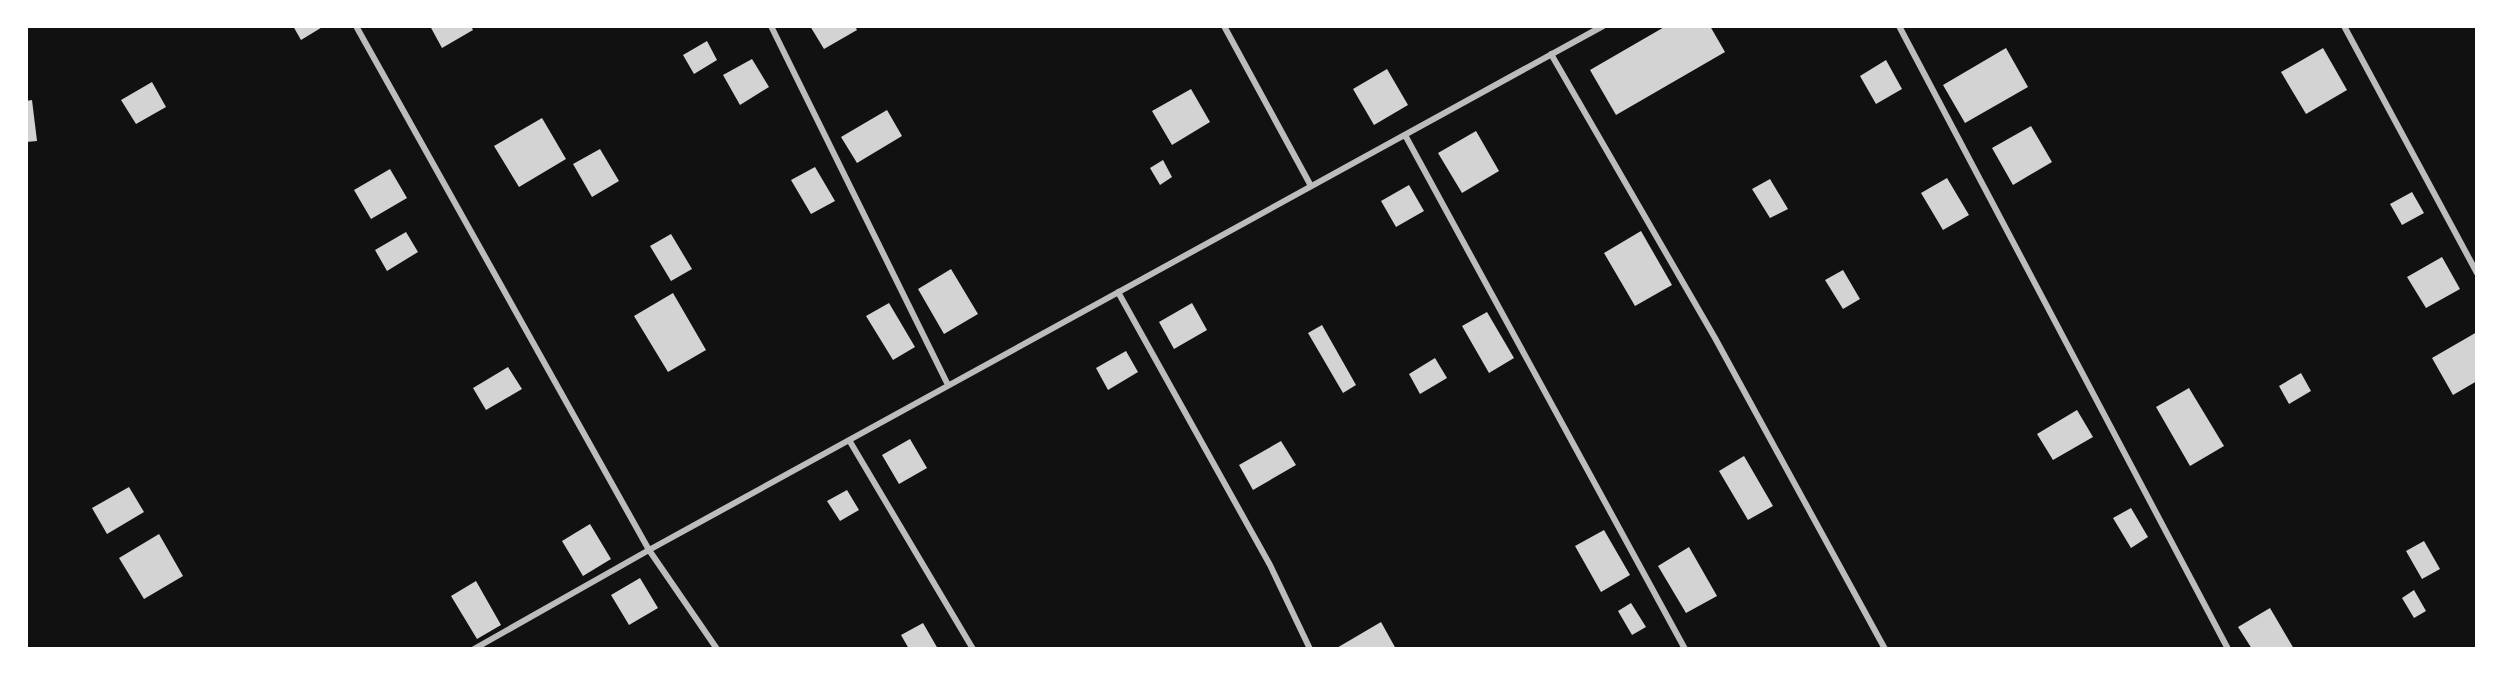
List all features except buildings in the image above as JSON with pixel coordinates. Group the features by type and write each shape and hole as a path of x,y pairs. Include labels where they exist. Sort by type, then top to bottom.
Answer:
{"lane":[{"path":"356,26 649,550 717,649"},
{"path":"771,26 948,385"},
{"path":"1224,26 1311,186"},
{"path":"474,649 1603,26"},
{"path":"1899,26 2228,649"},
{"path":"2344,26 2477,273"},
{"path":"1551,54 1715,338 1885,649"},
{"path":"1405,135 1685,649"},
{"path":"1118,292 1270,565 1310,649"},
{"path":"849,440 973,649"}]}
